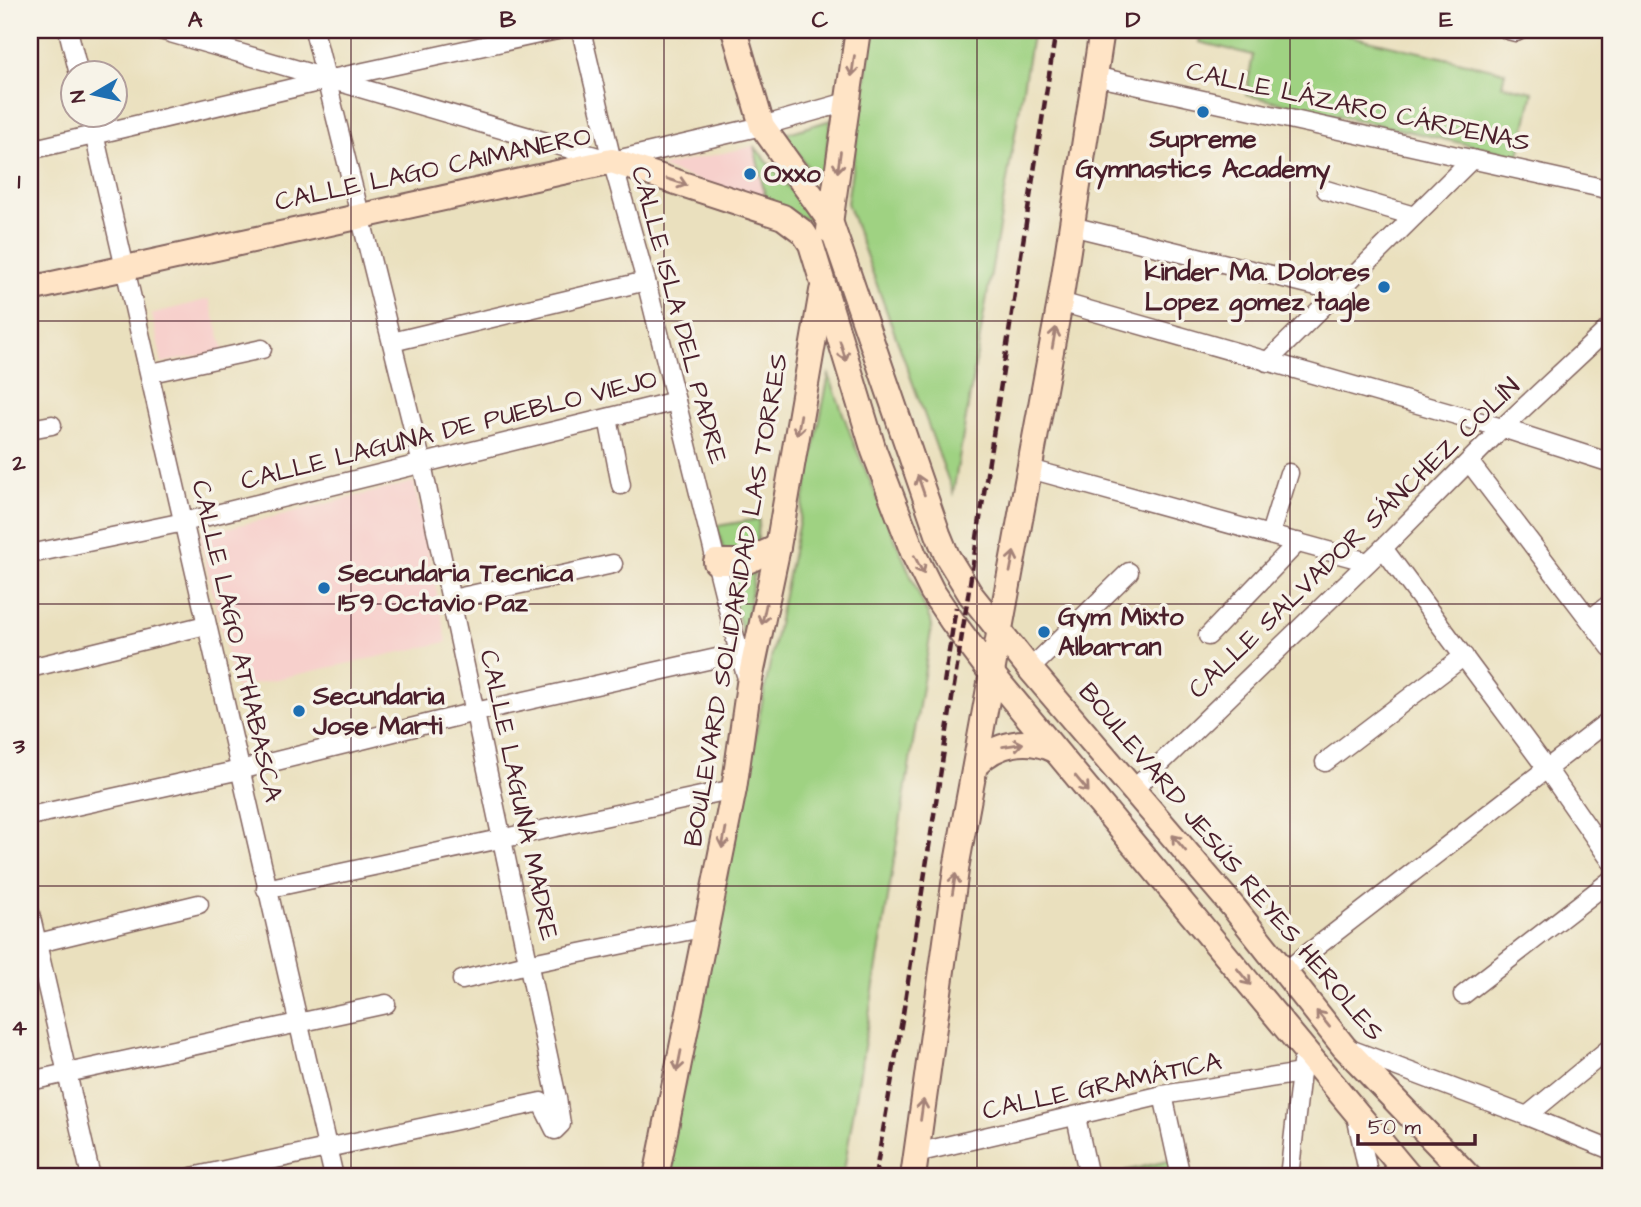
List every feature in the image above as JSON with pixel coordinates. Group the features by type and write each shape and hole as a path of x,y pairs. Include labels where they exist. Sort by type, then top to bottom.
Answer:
{"main road":[{"path":"734,30 762,126 830,221"},
{"name":"BOULEVARD SOLIDARIDAD LAS TORRES","path":"656,1177 734,789 749,684 778,547 823,286 858,30"},
{"path":"914,1165 955,876 1060,302 1102,30"},
{"name":"CALLE LAGO CAIMANERO","path":"30,289 612,161"},
{"path":"612,161 783,217 803,232 811,244 874,452 914,555 951,621 1054,750 1210,935 1302,1062 1356,1115 1404,1171 1421,1157 1431,1139"},
{"name":"BOULEVARD JESÚS REYES HEROLES","path":"830,221 947,556 971,595 1030,669 1234,908 1344,1046 1469,1177"},
{"path":"716,562 744,562 778,547"},
{"path":"976,764 989,752 1007,745 1034,744 1054,750"},
{"path":"1210,935 1216,919 1234,908"}],"street":[{"path":"68,30 76,60"},
{"path":"160,30 612,161"},
{"name":"CALLE LAGUNA MADRE","path":"314,30 422,464 561,1124 555,1130 541,1102 327,1148"},
{"path":"30,150 327,80 557,30"},
{"name":"CALLE ISLA DEL PADRE","path":"581,30 612,161 646,281 749,684"},
{"path":"1507,30 1520,30"},
{"name":"CALLE LÁZARO CÁRDENAS","path":"1094,76 1611,190"},
{"name":"CALLE LAGO CAIMANERO","path":"612,161 762,126 847,102"},
{"name":"CALLE LAGO ATHABASCA","path":"94,130 334,1177"},
{"path":"1267,362 1472,159"},
{"path":"1326,190 1414,216"},
{"path":"1071,226 1337,291"},
{"path":"392,342 646,281"},
{"path":"1060,302 1502,428 1611,463"},
{"name":"CALLE SALVADOR SÁNCHEZ COLÍN","path":"1134,789 1470,463 1502,428 1611,326"},
{"path":"151,373 262,349"},
{"name":"CALLE LAGUNA DE PUEBLO VIEJO","path":"30,554 184,522 676,401"},
{"path":"608,418 621,485"},
{"path":"30,429 52,425"},
{"path":"1470,463 1611,648"},
{"path":"1030,469 1367,562"},
{"path":"1270,534 1289,473"},
{"path":"1208,636 1298,542"},
{"path":"1383,548 1547,769 1611,861"},
{"path":"452,599 613,564"},
{"path":"1030,669 1129,572"},
{"path":"1590,619 1611,603"},
{"path":"30,668 206,625"},
{"path":"30,816 240,770 475,712 739,653"},
{"path":"1325,762 1464,656"},
{"path":"1284,972 1611,719"},
{"path":"266,889 734,789"},
{"path":"1463,995 1611,880"},
{"path":"33,944 199,904"},
{"path":"30,913 33,944 91,1177"},
{"path":"462,981 527,964 706,927"},
{"path":"30,1081 386,1003"},
{"path":"1344,1046 1527,1115 1610,1150"},
{"path":"1527,1115 1611,1047"},
{"path":"1289,1177 1302,1062"},
{"name":"CALLE GRAMÁTICA","path":"914,1165 1076,1117 1302,1062"},
{"path":"1163,1095 1181,1177"},
{"path":"1356,1115 1369,1177"},
{"path":"1076,1117 1089,1177"},
{"path":"192,1177 327,1148"}],"shaded area":[{"path":"754,146 767,205 660,167"},
{"path":"209,299 224,351 162,363 152,314"},
{"name":"Secundaria Tecnica 159 Octavio Paz","path":"414,482 447,642 235,688 199,535"}],"green space":[{"path":"873,30 1033,30 953,493 847,203"},
{"path":"1202,30 1325,30 1505,72 1502,85 1533,92 1519,156 1246,95 1253,55 1199,42"},
{"path":"831,120 821,187 785,134"},
{"path":"754,146 812,215 809,220 767,205"},
{"path":"829,375 853,441 932,625 843,1177 665,1177"},
{"path":"759,519 757,554 725,556 717,526"},
{"path":"755,568 744,638 727,574"},
{"path":"1172,1160 1176,1177 1126,1177 1125,1171"}],"railway":[{"path":"875,1177 903,1014 1056,30"},
{"path":"944,683 956,607"}],"place":[{"name":"Supreme Gymnastics Academy","path":"1203,112"},
{"name":"Oxxo","path":"750,174"},
{"name":"kinder Ma. Dolores Lopez gomez tagle","path":"1384,287"},
{"name":"Secundaria Tecnica 159 Octavio Paz","path":"324,588"},
{"name":"Gym Mixto Albarran","path":"1044,632"},
{"name":"Secundaria Jose Marti","path":"299,711"}]}
